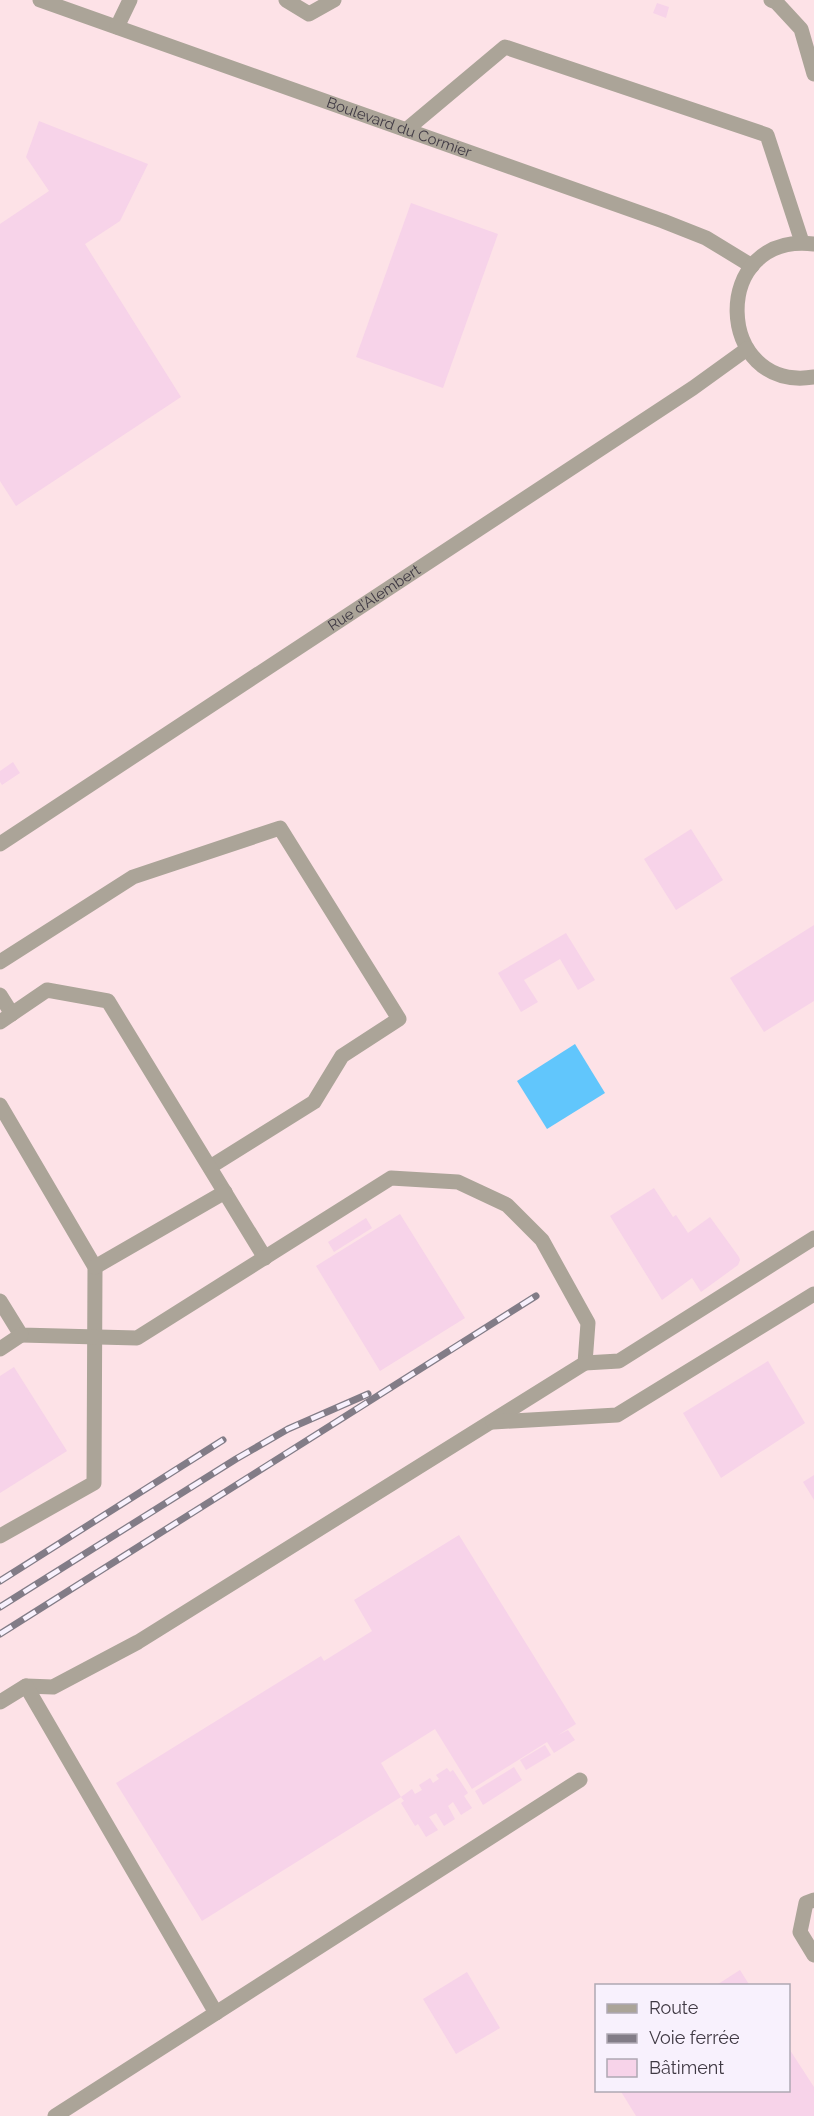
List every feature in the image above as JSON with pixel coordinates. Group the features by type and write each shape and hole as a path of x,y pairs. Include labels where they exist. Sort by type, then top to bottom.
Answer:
{"street":[{"name":"Boulevard du Cormier","path":"40,0 695,233 752,266"},
{"path":"117,27 130,0"},
{"path":"286,0 309,14 334,0"},
{"path":"771,0 776,2 801,29 814,74"},
{"path":"406,130 505,47 767,135 808,243 783,245 766,253 752,266 741,285 736,307 738,329 747,349 762,365 782,375 814,377"},
{"name":"Rue d’Alembert","path":"0,844 674,401 747,349"},
{"path":"0,962 134,877 280,828 399,1020 342,1056 314,1102 210,1167"},
{"path":"0,995 6,1018 47,990 108,1001 265,1258"},
{"path":"0,1105 95,1267 94,1483 0,1536"},
{"path":"0,1349 21,1335 137,1338 391,1178 458,1182 507,1205 542,1240 588,1323 585,1362"},
{"path":"95,1267 225,1192"},
{"path":"0,1702 26,1686 53,1687 138,1642 585,1362 619,1361 814,1238"},
{"path":"490,1422 617,1415 814,1294"},
{"path":"0,1301 21,1335"},
{"path":"26,1686 216,2013"},
{"path":"56,2116 580,1780"},
{"path":"814,1900 806,1903 800,1932 814,1954"}],"shaded area":[{"path":"0,0 814,0 814,2116 0,2116"}],"water":[{"path":"575,1044 605,1093 547,1129 517,1081"}],"building":[{"path":"657,3 669,7 666,18 653,13"},
{"path":"39,121 148,164 120,221 85,244 181,397 16,506 0,481 0,224 49,191 26,157"},
{"path":"411,203 498,234 443,388 356,357"},
{"path":"13,762 20,773 2,785 0,771"},
{"path":"691,829 723,880 676,910 644,859"},
{"path":"814,925 814,1001 764,1032 730,978"},
{"path":"566,933 595,980 578,990 560,959 524,980 538,1002 521,1012 498,973"},
{"path":"654,1188 673,1217 676,1215 688,1233 710,1217 739,1257 738,1265 701,1292 692,1278 662,1300 610,1216"},
{"path":"400,1214 465,1318 380,1371 316,1266"},
{"path":"366,1218 372,1228 334,1252 328,1242"},
{"path":"768,1361 805,1423 721,1478 683,1413"},
{"path":"14,1367 67,1451 0,1493 0,1376"},
{"path":"814,1475 814,1500 803,1482"},
{"path":"459,1535 576,1724 558,1735 568,1730 575,1740 554,1753 547,1742 472,1789 435,1729 381,1763 401,1797 202,1921 116,1783 321,1656 324,1661 372,1631 354,1600"},
{"path":"545,1745 551,1755 526,1770 520,1760"},
{"path":"514,1767 522,1780 483,1805 475,1791"},
{"path":"447,1768 450,1772 453,1770 468,1793 464,1796 472,1808 461,1815 453,1802 448,1806 455,1819 444,1826 436,1813 429,1817 438,1830 426,1837 418,1824 415,1826 401,1803 404,1801 401,1797 412,1789 415,1794 422,1790 419,1785 430,1778 433,1783 439,1779 436,1775"},
{"path":"740,1970 749,1984 718,1984"},
{"path":"467,1972 500,2028 456,2054 423,1999"},
{"path":"790,2050 814,2087 814,2116 636,2116 621,2092 790,2092"}],"railway":[{"path":"0,1634 536,1296"},
{"path":"0,1607 236,1459 288,1429 368,1394"},
{"path":"0,1581 223,1440"}]}
